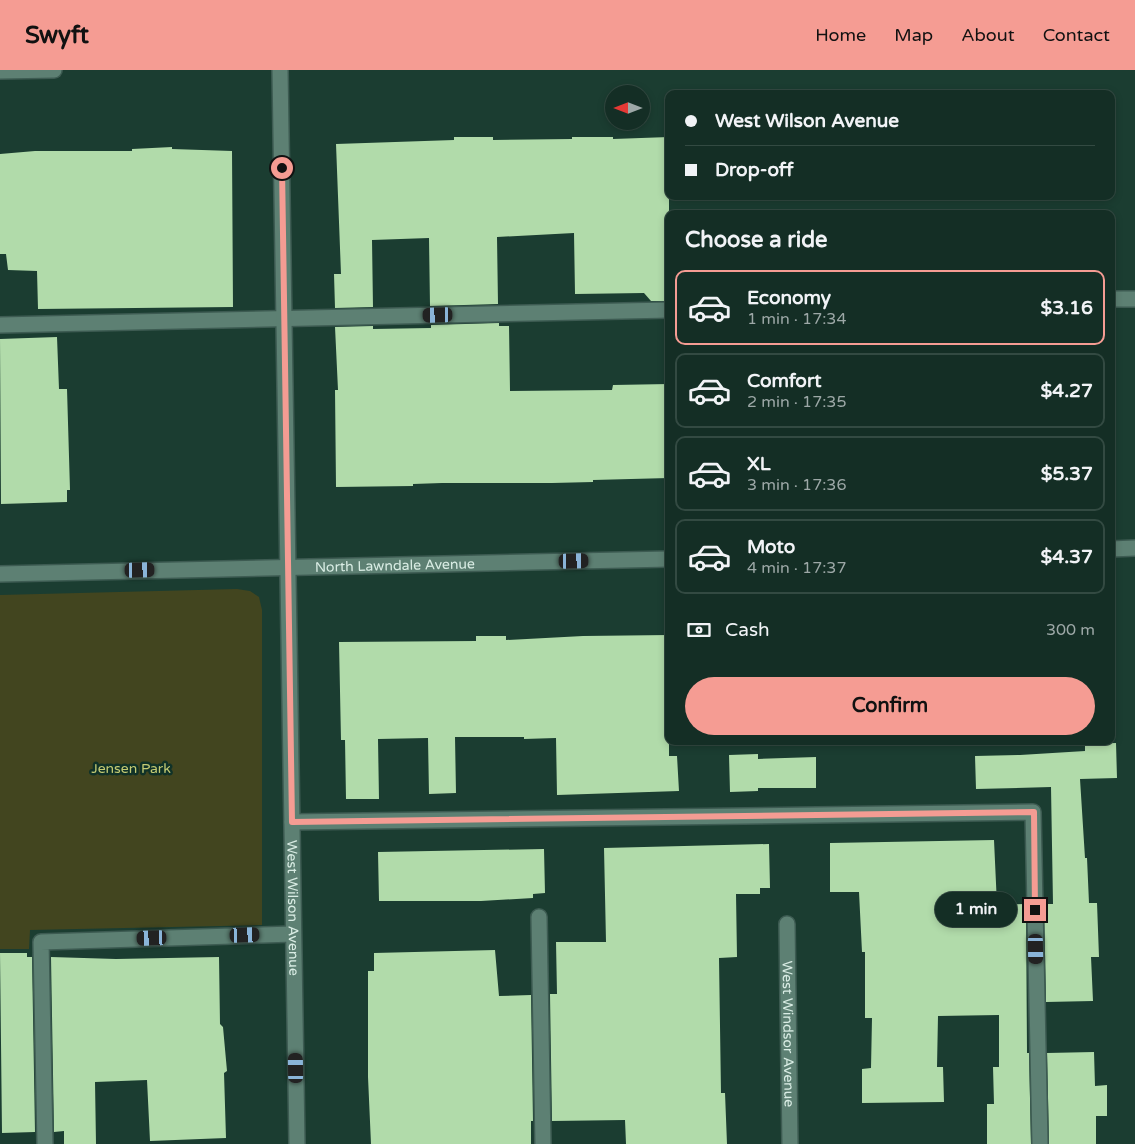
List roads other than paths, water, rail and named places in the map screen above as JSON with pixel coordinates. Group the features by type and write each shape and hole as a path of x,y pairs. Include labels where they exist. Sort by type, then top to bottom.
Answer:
{"street":[{"path":"0,71 54,70"},
{"name":"West Wilson Avenue","path":"280,70 297,1144"},
{"path":"1115,299 1135,299"},
{"path":"0,325 665,310"},
{"path":"1115,549 1135,548"},
{"name":"North Lawndale Avenue","path":"0,574 665,559"},
{"path":"292,822 1034,812 1040,1144"},
{"path":"539,917 543,1144"},
{"name":"West Windsor Avenue","path":"787,924 790,1144"},
{"path":"46,1144 41,942 294,934"}],"park label":[{"name":"Jensen Park","path":"131,768"}]}
